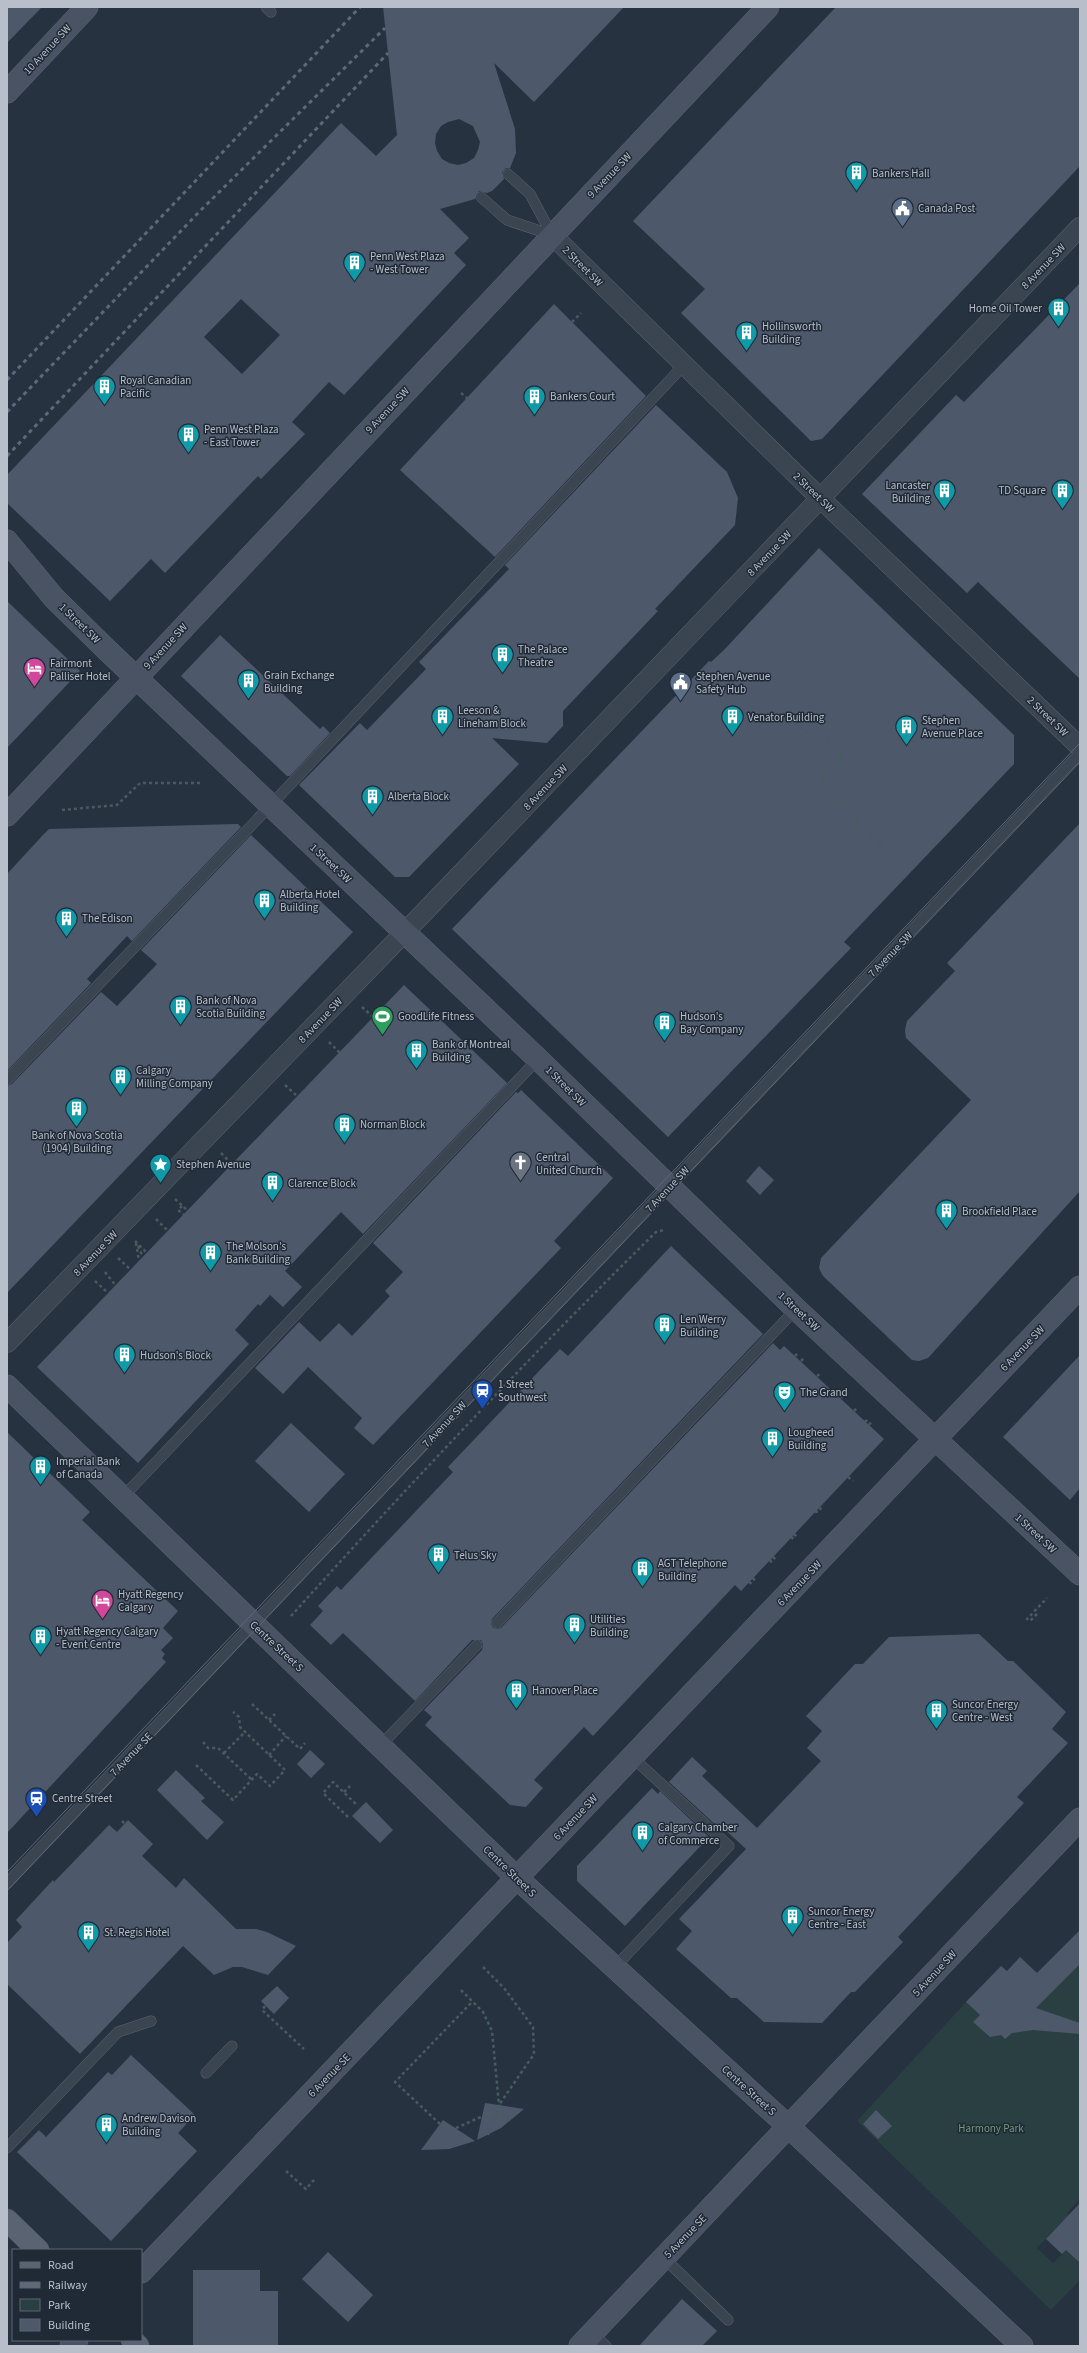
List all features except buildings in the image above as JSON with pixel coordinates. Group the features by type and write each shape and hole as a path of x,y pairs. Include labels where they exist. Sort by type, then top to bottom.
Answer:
{"main road":[{"name":"10 Avenue SW","path":"7,92 87,7"},
{"name":"9 Avenue SW","path":"7,815 768,7"},
{"name":"1 Street SW","path":"7,541 54,598 136,677 270,806 538,1059 796,1309 1080,1574"},
{"name":"1 Street SW","path":"7,563 54,598"},
{"name":"6 Avenue SW","path":"517,1878 1080,1287"},
{"name":"Centre Street S","path":"7,1386 254,1625 382,1745 517,1878 789,2127 1022,2346"},
{"name":"5 Avenue SW","path":"789,2127 1080,1819"},
{"name":"6 Avenue SE","path":"142,2271 517,1878"},
{"name":"5 Avenue SE","path":"593,2342 664,2258 789,2127"},
{"path":"7,2220 37,2249"}],"street":[{"name":"8 Avenue SW","path":"7,1343 404,933 1080,227"},
{"name":"2 Street SW","path":"552,235 821,499 1080,747"}],"lane":[{"path":"508,174 530,194 552,235"},
{"path":"481,197 507,220 552,235"},
{"path":"7,1080 270,806 684,365"},
{"name":"7 Avenue SW","path":"254,1625 668,1186 1080,753"},
{"path":"122,1498 538,1059"},
{"path":"497,1623 796,1309"},
{"name":"7 Avenue SE","path":"7,1883 254,1625"},
{"path":"382,1745 477,1645"},
{"path":"615,1967 728,1846 632,1757"},
{"path":"7,2148 118,2032 151,2021"},
{"path":"206,2073 232,2046"},
{"path":"664,2258 728,2320"}],"path":[{"path":"572,322 580,313"},
{"path":"461,393 467,398"},
{"path":"789,711 786,714 807,733 809,730"},
{"path":"827,739 841,752 841,758 822,779 823,786 879,842 882,847 884,844"},
{"path":"62,810 117,805 140,783 201,783"},
{"path":"182,1206 178,1210 184,1215"},
{"path":"291,1616 361,1538 607,1280 656,1232 664,1230"},
{"path":"140,1262 136,1242 143,1257"},
{"path":"795,1356 800,1352"},
{"path":"801,1361 805,1357"},
{"path":"817,1376 821,1372"},
{"path":"835,1393 838,1389"},
{"path":"840,1398 844,1394"},
{"path":"854,1411 858,1408"},
{"path":"865,1422 869,1418"},
{"path":"869,1425 872,1422"},
{"path":"848,1477 853,1481"},
{"path":"815,1512 820,1511 821,1506"},
{"path":"794,1534 798,1538"},
{"path":"791,1537 795,1540"},
{"path":"773,1557 776,1560"},
{"path":"1037,1614 1030,1621 1027,1619 1047,1598"},
{"path":"252,1704 300,1749 305,1743"},
{"path":"196,1765 233,1800 258,1774 270,1786 285,1770 240,1727 239,1717 233,1712"},
{"path":"269,1720 275,1714"},
{"path":"224,1753 245,1732"},
{"path":"269,1755 286,1736"},
{"path":"203,1742 208,1748 218,1748 252,1780"},
{"path":"348,1817 323,1793 333,1782 358,1806"},
{"path":"344,1792 350,1786"},
{"path":"122,1821 125,1824"},
{"path":"483,1967 504,1988 533,2027 534,2054 500,2105 488,2135"},
{"path":"462,1990 482,2012 492,2031 500,2105"},
{"path":"440,2124 395,2082 472,2001"},
{"path":"265,2006 262,2010 304,2049"},
{"path":"456,2128 483,2116 511,2120"},
{"path":"286,2171 306,2189 314,2180"}],"green space":[{"name":"Harmony Park","path":"1080,1963 1080,2199 1067,2213 1069,2215 1037,2248 1053,2263 1066,2250 1080,2263 1080,2280 1051,2310 857,2121 966,2002 980,2015 973,2022 994,2028 1005,2039"}],"tram line":[{"path":"7,1872 1080,743"},
{"path":"7,1891 1080,762"}],"railway":[{"path":"7,380 360,7"},
{"path":"7,412 200,211 385,28"},
{"path":"7,456 388,53"}],"place":[{"name":"Bankers Hall","path":"857,192"},
{"name":"Canada Post","path":"902,228"},
{"name":"Penn West Plaza - West Tower","path":"354,282"},
{"name":"Home Oil Tower","path":"1058,328"},
{"name":"Hollinsworth Building","path":"746,352"},
{"name":"Royal Canadian Pacific","path":"105,406"},
{"name":"Bankers Court","path":"535,416"},
{"name":"Penn West Plaza - East Tower","path":"188,454"},
{"name":"Lancaster Building","path":"945,510"},
{"name":"TD Square","path":"1062,510"},
{"name":"The Palace Theatre","path":"502,674"},
{"name":"Fairmont Palliser Hotel","path":"35,688"},
{"name":"Grain Exchange Building","path":"249,700"},
{"name":"Stephen Avenue Safety Hub","path":"681,702"},
{"name":"Leeson & Lineham Block","path":"443,736"},
{"name":"Venator Building","path":"732,736"},
{"name":"Stephen Avenue Place","path":"906,746"},
{"name":"Alberta Block","path":"372,816"},
{"name":"Alberta Hotel Building","path":"264,920"},
{"name":"The Edison","path":"66,938"},
{"name":"Bank of Nova Scotia Building","path":"180,1026"},
{"name":"GoodLife Fitness","path":"383,1036"},
{"name":"Hudson's Bay Company","path":"665,1042"},
{"name":"Bank of Montreal Building","path":"417,1070"},
{"name":"Calgary Milling Company","path":"121,1096"},
{"name":"Bank of Nova Scotia (1904) Building","path":"77,1128"},
{"name":"Norman Block","path":"345,1144"},
{"name":"Central United Church","path":"520,1182"},
{"name":"Stephen Avenue","path":"161,1184"},
{"name":"Clarence Block","path":"272,1202"},
{"name":"Brookfield Place","path":"946,1230"},
{"name":"The Molson's Bank Building","path":"211,1272"},
{"name":"Len Werry Building","path":"665,1344"},
{"name":"Hudson's Block","path":"124,1374"},
{"name":"1 Street Southwest","path":"482,1410"},
{"name":"The Grand","path":"785,1412"},
{"name":"Lougheed Building","path":"772,1458"},
{"name":"Imperial Bank of Canada","path":"40,1486"},
{"name":"Telus Sky","path":"438,1574"},
{"name":"AGT Telephone Building","path":"642,1588"},
{"name":"Hyatt Regency Calgary","path":"102,1620"},
{"name":"Utilities Building","path":"575,1644"},
{"name":"Hyatt Regency Calgary - Event Centre","path":"40,1656"},
{"name":"Hanover Place","path":"516,1710"},
{"name":"Suncor Energy Centre - West","path":"937,1730"},
{"name":"Centre Street","path":"36,1818"},
{"name":"Calgary Chamber of Commerce","path":"642,1852"},
{"name":"Suncor Energy Centre - East","path":"792,1936"},
{"name":"St. Regis Hotel","path":"88,1952"},
{"name":"Andrew Davison Building","path":"107,2144"}]}
